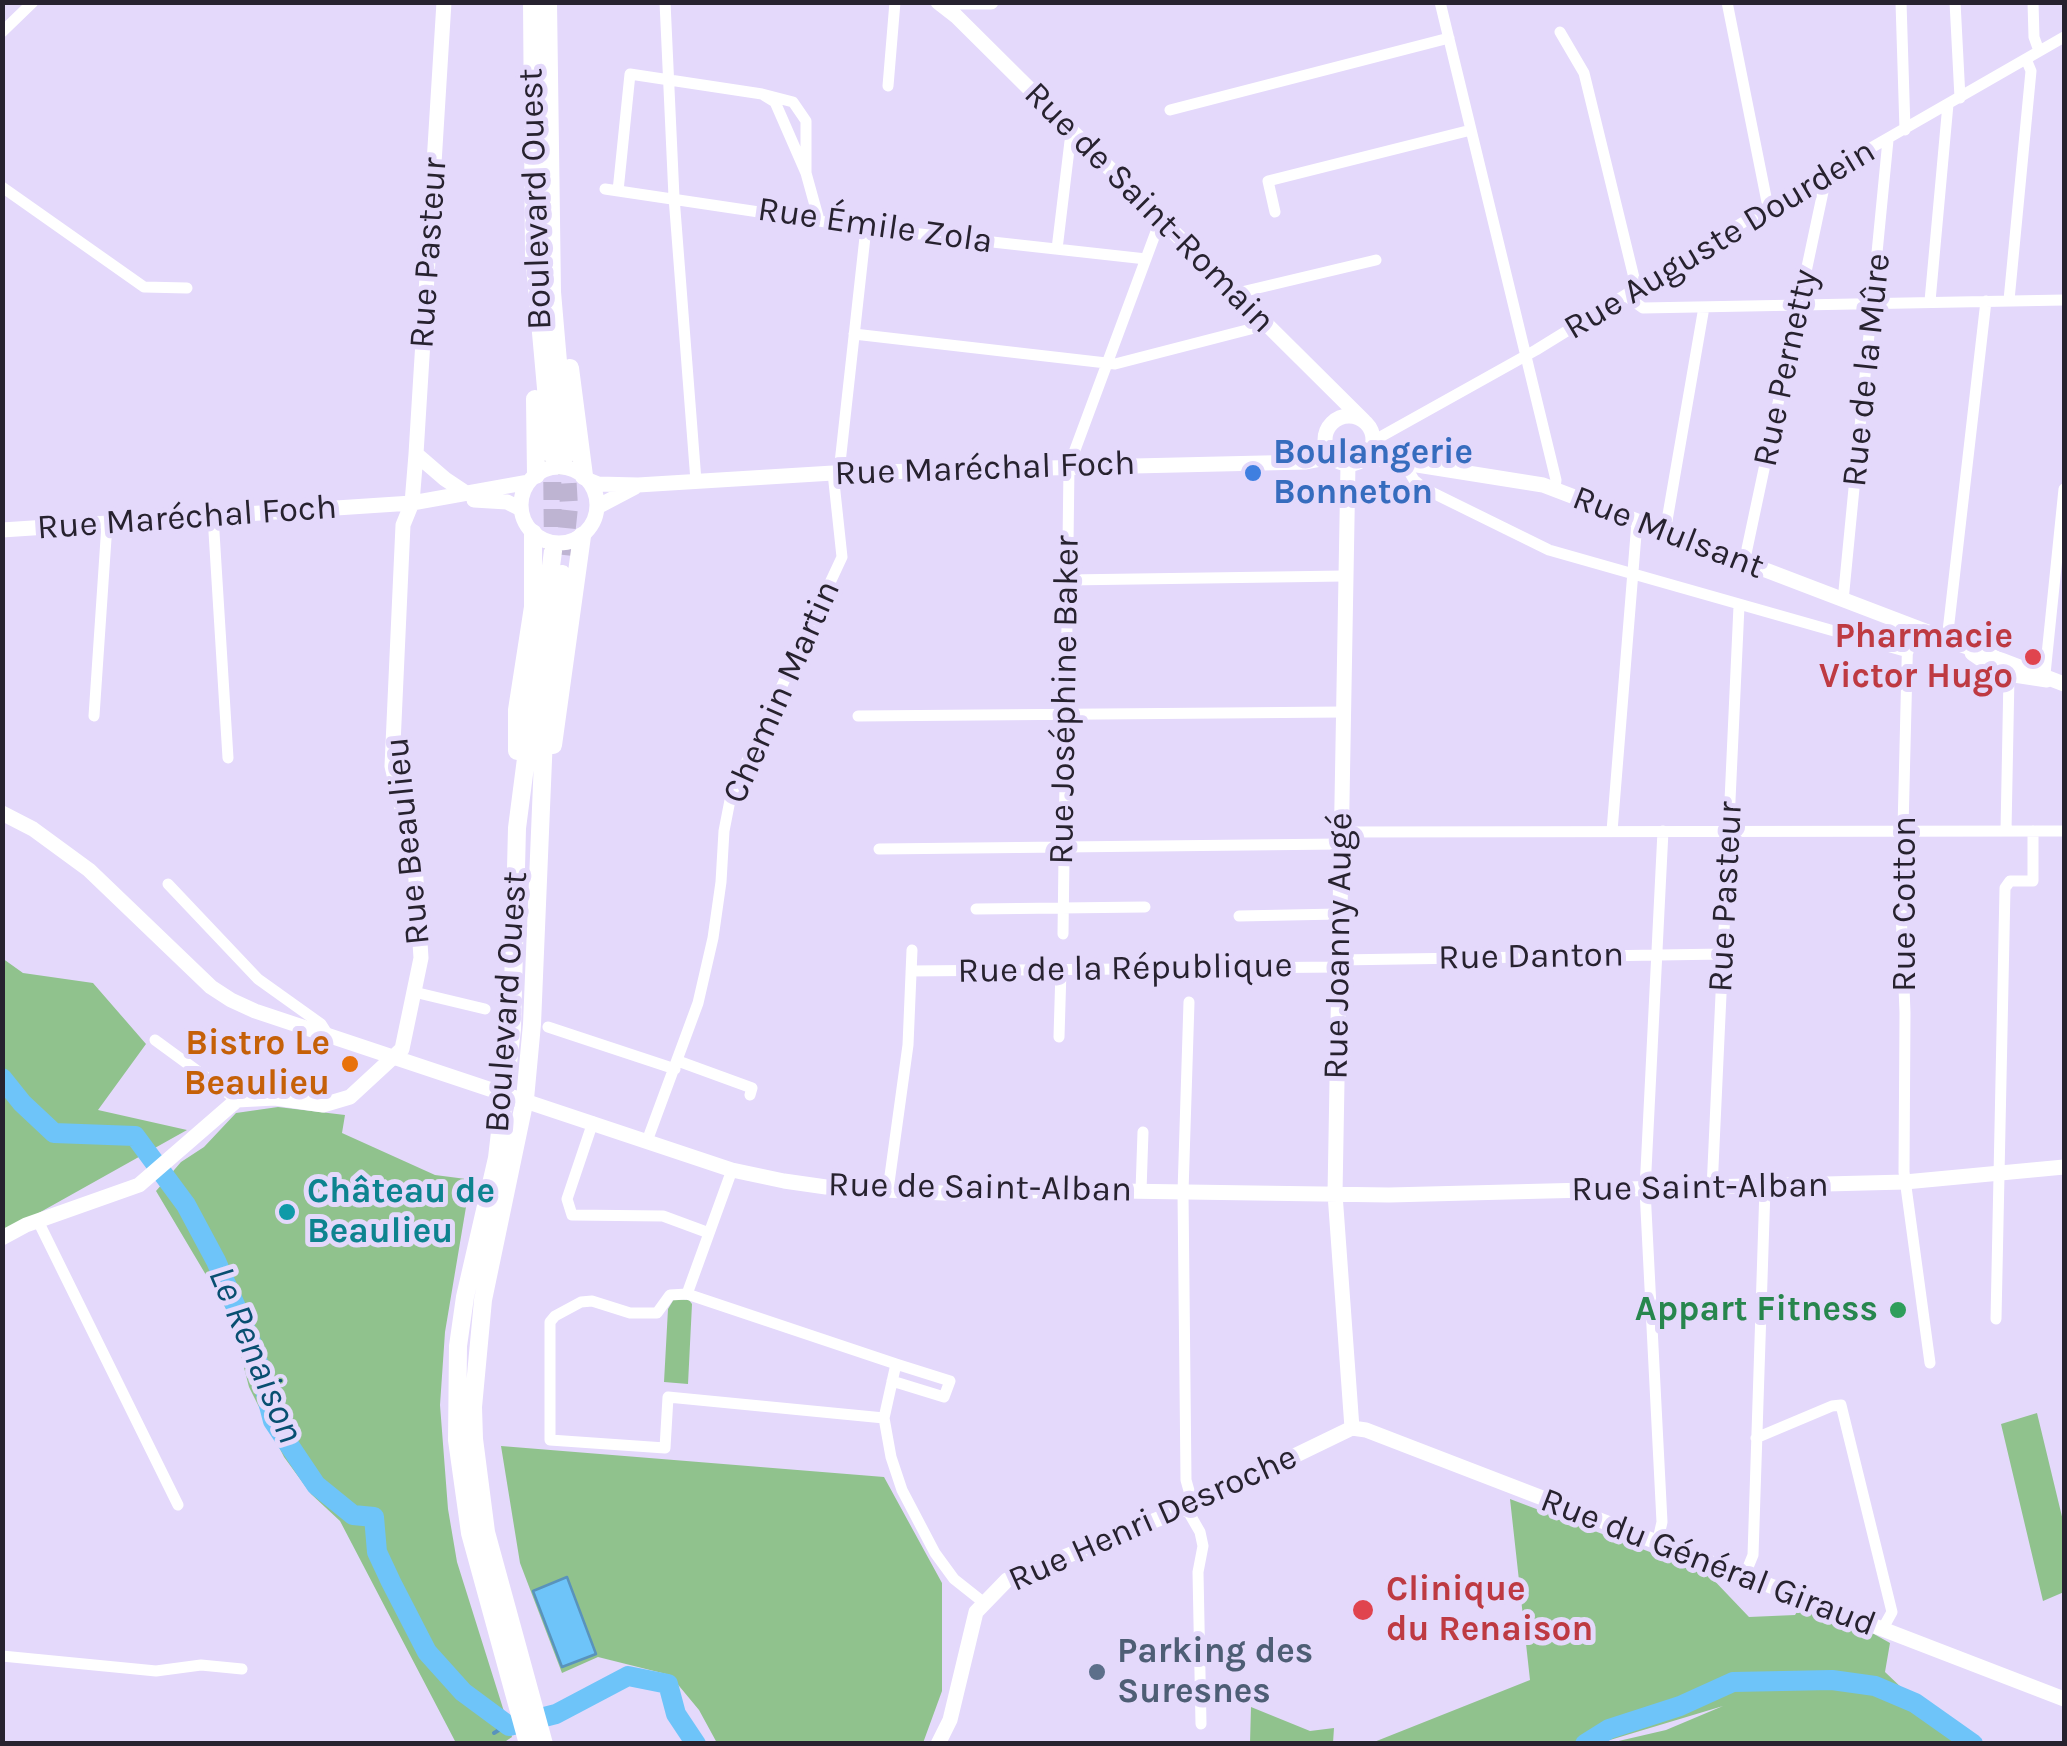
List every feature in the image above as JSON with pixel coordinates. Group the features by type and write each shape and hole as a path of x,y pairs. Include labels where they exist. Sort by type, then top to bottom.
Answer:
{"main road":[{"name":"Boulevard Ouest","path":"532,2 534,255 559,455 552,292 548,2"},
{"path":"530,79 524,255 537,430 533,478"},
{"path":"551,224 586,478"},
{"path":"516,828 517,710 533,607 532,533"},
{"path":"538,824 559,707 582,536"},
{"name":"Boulevard Ouest","path":"524,1699 470,1533 457,1440 458,1346 465,1297 497,1158 512,1029 516,828 558,553 538,824 532,1024 525,1099 483,1300 473,1406 486,1532 535,1740"}],"street":[{"path":"2,32 33,2"},
{"name":"Rue Pasteur","path":"412,503 444,2"},
{"path":"665,2 674,197 696,481"},
{"path":"888,86 896,2"},
{"name":"Rue de Saint-Romain","path":"938,2 960,5 969,30 1364,421"},
{"path":"960,5 991,2"},
{"path":"1440,2 1556,480 1555,490"},
{"path":"1726,2 1768,207"},
{"path":"1901,2 1905,130"},
{"path":"1930,301 1954,101 1955,2"},
{"path":"2033,2 2034,38 2040,51"},
{"path":"1560,32 1584,73 1631,293 1644,308 2064,300"},
{"name":"Rue Auguste Dourdein","path":"1374,441 2064,37"},
{"path":"1170,110 1449,38"},
{"path":"2009,300 2031,72 2026,58"},
{"name":"Rue Émile Zola","path":"668,79 630,74 612,190 866,228 1146,259"},
{"path":"668,79 793,102 801,109 808,132 806,173"},
{"path":"762,94 776,102 806,173 819,220"},
{"path":"1275,212 1268,182 1471,130"},
{"path":"1057,249 1071,133"},
{"name":"Rue de la Mûre","path":"1844,601 1888,140"},
{"name":"Rue Pernetty","path":"1744,562 1827,173"},
{"path":"2,187 144,287 187,288"},
{"name":"Rue Joséphine Baker","path":"1063,934 1068,466 1160,221"},
{"name":"Chemin Martin","path":"647,1140 698,1002 713,938 722,882 724,831 732,795 842,557 836,472 866,228"},
{"path":"1233,294 1376,260"},
{"path":"1954,642 1986,301"},
{"path":"1664,532 1704,307"},
{"path":"854,334 1106,364 1266,325"},
{"name":"Rue de Saint-Romain","path":"1328,386 1339,403 1338,419"},
{"path":"1349,416 1364,421 1374,441 1367,457 1348,464 1332,457 1326,447 1326,434 1338,419 1349,416"},
{"path":"416,454 466,493"},
{"name":"Rue Maréchal Foch","path":"586,478 598,484 638,485 836,472 1306,462 1332,457"},
{"name":"Rue Mulsant","path":"1367,457 1555,490 1954,642 2011,670 2054,680"},
{"path":"1404,463 1414,480 1425,488 1549,550 1908,652"},
{"name":"Rue Joanny Augé","path":"1348,464 1335,1194 1352,1428"},
{"path":"562,467 586,478 598,507 595,519 582,536 571,542 554,543 532,533 521,510 522,498 533,478 562,467"},
{"name":"Rue Maréchal Foch","path":"2,530 412,503 508,488 533,478"},
{"name":"Rue Maréchal Foch","path":"598,507 638,485"},
{"path":"2054,680 2064,489"},
{"name":"Rue Maréchal Foch","path":"430,498 507,502 521,510"},
{"name":"Rue Beaulieu","path":"394,1057 402,1049 421,958 415,865 392,766 403,525 412,503"},
{"path":"213,516 228,758"},
{"path":"1612,831 1638,522"},
{"path":"94,716 107,524"},
{"path":"1067,580 1344,576"},
{"name":"Rue Pasteur","path":"1712,1189 1739,606"},
{"name":"Rue Cotton","path":"1908,625 1903,830 1905,1182 1930,1363"},
{"path":"2006,831 2011,670"},
{"path":"858,716 1344,712"},
{"name":"Rue de Saint-Alban","path":"2,813 33,828 78,861 212,987 256,1011 732,1170 826,1186 962,1194 1053,1190 1335,1194"},
{"path":"879,849 1612,831 2064,830"},
{"path":"1657,1544 1662,1522 1646,1190 1664,831"},
{"path":"1996,1319 2005,888 2007,882 2033,881 2034,831"},
{"path":"168,884 258,980 321,1024 328,1035"},
{"path":"976,909 1145,907"},
{"path":"1239,916 1339,914"},
{"name":"Rue de la République","path":"888,1190 908,1045 912,950"},
{"name":"Rue Danton","path":"1338,964 1724,954"},
{"name":"Rue de la République","path":"911,971 1338,964"},
{"path":"1059,1037 1061,970"},
{"path":"414,992 484,1009"},
{"path":"1189,1002 1183,1192 1186,1480 1189,1506 1203,1546 1198,1572 1201,1724"},
{"path":"548,1027 752,1088 750,1095"},
{"path":"155,1040 237,1100"},
{"path":"2,1240 38,1221 138,1185 237,1100 275,1098 323,1105 350,1097 394,1057"},
{"path":"593,1122 567,1199 572,1215 662,1216 709,1233"},
{"path":"1141,1191 1143,1132"},
{"name":"Rue Saint-Alban","path":"1335,1194 1765,1188 1905,1182 2064,1167"},
{"path":"687,1294 732,1170"},
{"path":"1744,1577 1752,1555 1765,1188"},
{"path":"38,1221 178,1505"},
{"path":"884,1418 668,1397 665,1448 550,1440 550,1322 581,1302 592,1300 630,1313 656,1313 670,1295 687,1294 950,1381 944,1398 892,1381"},
{"path":"896,1364 884,1418 902,1490 935,1554 954,1579 984,1602"},
{"path":"1756,1438 1841,1405 1892,1612 1882,1630"},
{"name":"Rue du Général Giraud","path":"1352,1428 1366,1430 2064,1699"},
{"name":"Rue Henri Desroche","path":"938,1744 950,1720 969,1631 984,1602 1007,1580 1189,1506 1352,1428"},
{"path":"2,1656 156,1670 202,1665 242,1669"}],"green space":[{"path":"2,958 23,973 93,983 146,1044 98,1110 187,1130 3,1233"},
{"path":"278,1107 345,1115 342,1133 435,1175 466,1179 466,1207 445,1332 440,1405 448,1509 457,1562 512,1737 503,1743 456,1743 340,1521 311,1494 284,1457 249,1387 231,1317 156,1191 181,1162 204,1147 236,1113"},
{"path":"674,1299 689,1300 692,1304 688,1384 664,1382 668,1309"},
{"path":"2037,1413 2064,1525 2064,1592 2043,1601 2001,1424"},
{"path":"501,1446 884,1477 942,1583 942,1691 923,1743 717,1743 699,1710 670,1675 598,1657 562,1673 520,1563"},
{"path":"1510,1499 1708,1574 1749,1617 1795,1615 1804,1600 1865,1629 1890,1643 1885,1672 1960,1743 1610,1743 1666,1730 1723,1706 1600,1743 1369,1744 1530,1680"},
{"path":"1251,1707 1310,1731 1334,1728 1333,1743 1250,1743"}],"water":[{"path":"567,1577 596,1654 562,1667 533,1591"}],"waterway":[{"name":"Le Renaison","path":"2,1078 54,1133 135,1136 186,1205 216,1261 255,1351 273,1421 316,1485 353,1515 374,1517 377,1552 391,1582 427,1652 463,1692 509,1726 556,1714 628,1676 668,1684 676,1714 696,1744"},
{"name":"Le Renaison","path":"1585,1744 1609,1729 1680,1706 1733,1682 1832,1680 1875,1686 1915,1703 1973,1744"},
{"path":"494,1733 499,1730 497,1717"}],"tunnel":[{"path":"552,455 553,551"},
{"path":"564,555 569,507 566,455"}],"place":[{"name":"Boulangerie Bonneton","path":"1253,473"},
{"name":"Pharmacie Victor Hugo","path":"2033,657"},
{"name":"Bistro Le Beaulieu","path":"350,1064"},
{"name":"Château de Beaulieu","path":"287,1212"},
{"name":"Appart Fitness","path":"1898,1310"},
{"name":"Clinique du Renaison","path":"1363,1610"},
{"name":"Parking des Suresnes","path":"1097,1672"}]}
